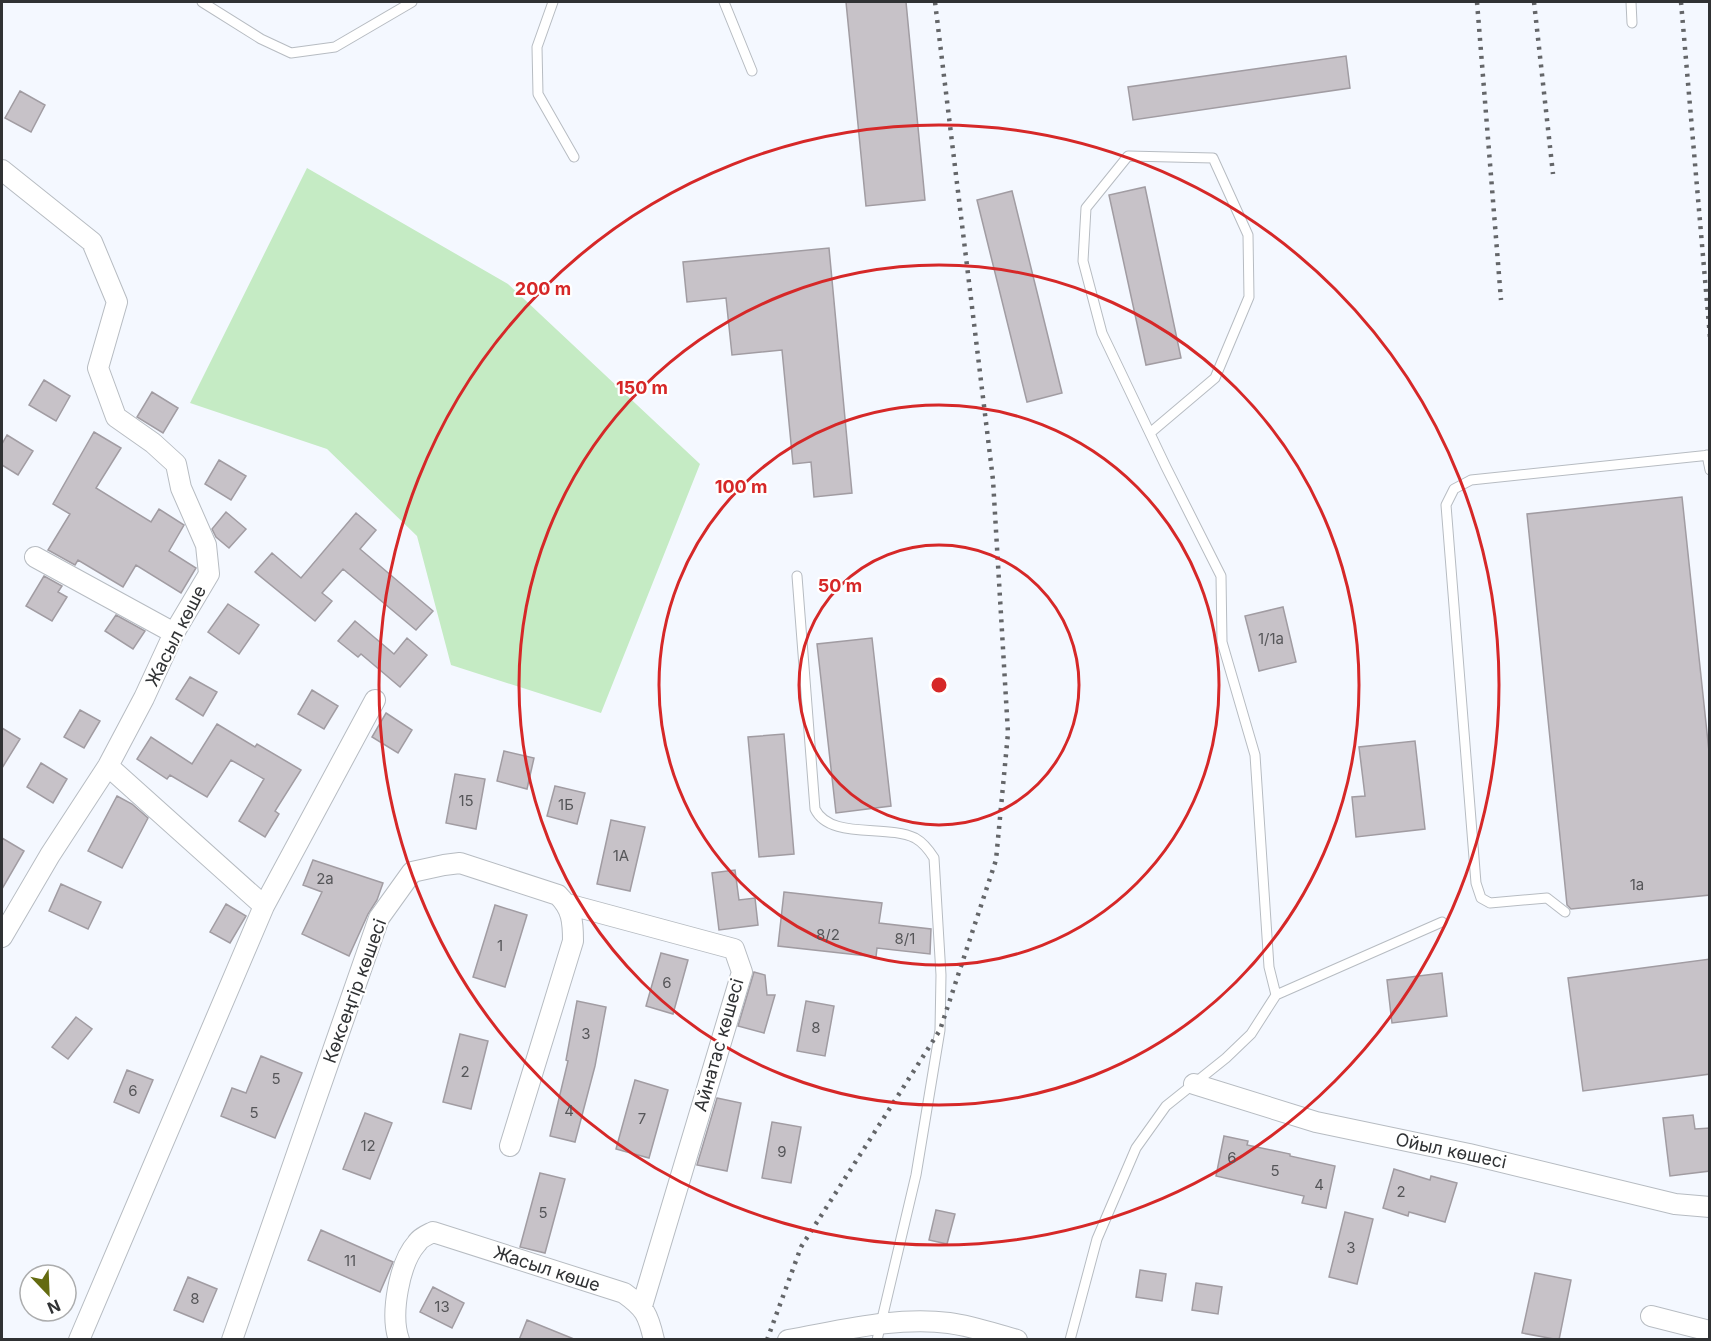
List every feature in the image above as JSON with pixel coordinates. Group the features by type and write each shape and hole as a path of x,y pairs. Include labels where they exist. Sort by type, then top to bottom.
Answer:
{"street":[{"name":"Жасыл көше","path":"2,170 92,242 117,302 98,368 116,417 153,443 176,464 181,488 206,545 209,574 174,633 144,698 108,766 50,855 2,937"},
{"path":"35,557 174,633"},
{"path":"79,1340 264,906 375,700"},
{"path":"108,766 264,906"},
{"name":"Көксеңгір көшесі","path":"232,1340 379,918 412,872 460,863 545,889 558,895 567,904"},
{"path":"510,1146 573,941 573,918 567,904"},
{"name":"Айнатас көшесі","path":"567,904 734,949 742,972 642,1306"},
{"name":"Ойыл көшесі","path":"1194,1084 1316,1122 1469,1154 1676,1204 1710,1207"},
{"name":"Жасыл көше","path":"399,1340 395,1329 396,1306 405,1261 417,1241 433,1232 624,1293 642,1306"},
{"path":"642,1306 650,1323 654,1340"},
{"path":"1651,1316 1710,1331"},
{"path":"789,1340 879,1332 912,1322 950,1323 1017,1340"}],"lane":[{"path":"202,2 261,39 291,53 335,48 412,2"},
{"path":"553,2 537,47 538,94 574,157"},
{"path":"724,2 752,71"},
{"path":"1631,2 1632,23"},
{"path":"1150,433 1215,378 1249,297 1248,235 1213,158 1128,156 1086,208 1083,261 1102,333 1150,433 1221,576 1222,642 1255,755 1269,967 1276,995"},
{"path":"1564,912 1547,898 1490,903 1481,898 1476,883 1446,505 1454,489 1471,480 1708,455 1710,470"},
{"path":"797,576 815,809 819,818 841,827 896,832 914,838 926,846 934,858 941,975 940,1030 916,1175 879,1332"},
{"path":"1071,1340 1097,1239 1136,1148 1166,1106 1226,1058 1251,1034 1276,995 1442,922"}],"green space":[{"path":"307,168 508,284 700,464 601,713 451,665 417,536 327,449 190,403"}],"building":[{"path":"846,2 906,2 925,200 866,206"},
{"path":"1346,56 1350,88 1133,120 1128,87"},
{"path":"20,91 45,105 31,132 5,118"},
{"path":"1145,187 1181,358 1146,365 1109,195"},
{"path":"1012,191 1062,393 1027,402 977,200"},
{"path":"829,248 852,493 814,497 811,462 793,464 782,350 732,355 726,298 687,302 683,262"},
{"path":"44,380 70,396 56,421 29,405"},
{"path":"152,392 178,408 163,433 137,417"},
{"path":"94,432 121,448 96,488 151,522 159,509 184,525 169,551 196,568 181,593 136,565 123,587 78,560 75,565 48,550 70,514 53,504"},
{"path":"7,435 33,451 18,475 2,465 2,444"},
{"path":"219,460 246,476 231,500 205,484"},
{"path":"1682,497 1710,761 1710,895 1571,909 1567,905 1527,514"},
{"path":"226,512 246,529 229,548 216,537 212,529"},
{"path":"356,513 376,530 360,549 433,611 416,630 343,569 322,593 332,601 315,621 255,572 272,553 301,578"},
{"path":"44,576 62,586 58,592 67,597 52,621 26,606"},
{"path":"228,604 259,625 239,654 208,632"},
{"path":"1283,607 1296,662 1259,671 1245,616"},
{"path":"116,615 145,631 133,649 105,631"},
{"path":"355,621 394,654 407,638 427,655 400,687 361,654 358,657 338,641"},
{"path":"872,638 891,806 836,813 817,644"},
{"path":"190,677 217,692 203,716 176,699"},
{"path":"312,690 338,706 324,729 298,714"},
{"path":"80,710 100,721 84,748 64,737"},
{"path":"386,713 412,730 398,753 372,737"},
{"path":"217,724 255,747 257,744 301,770 275,811 279,814 265,837 239,821 264,779 231,760 207,797 170,775 167,779 137,759 151,737 192,764"},
{"path":"2,728 20,739 2,768"},
{"path":"784,734 794,854 759,857 748,737"},
{"path":"1415,741 1425,829 1356,837 1352,797 1365,796 1359,747"},
{"path":"504,751 534,758 527,789 497,781"},
{"path":"41,763 67,779 53,803 27,787"},
{"path":"455,774 485,779 476,829 446,823"},
{"path":"555,786 585,793 577,824 547,816"},
{"path":"117,796 132,804 148,818 122,868 88,851"},
{"path":"611,820 645,827 630,891 597,884"},
{"path":"2,838 24,851 2,889"},
{"path":"313,860 383,883 349,956 302,934 322,892 303,885"},
{"path":"735,870 739,900 755,898 758,925 719,930 712,873"},
{"path":"61,884 101,902 88,929 49,911"},
{"path":"784,892 882,903 879,923 931,929 930,954 877,948 876,957 778,946"},
{"path":"226,904 246,916 230,943 210,932"},
{"path":"495,905 527,915 505,987 473,977"},
{"path":"661,953 688,960 673,1014 646,1006"},
{"path":"1710,959 1710,1074 1583,1091 1568,978"},
{"path":"754,972 765,975 767,995 775,995 764,1033 738,1026"},
{"path":"1442,973 1447,1016 1392,1023 1387,980"},
{"path":"577,1001 606,1007 595,1066 575,1142 550,1136 568,1061 566,1060"},
{"path":"806,1001 834,1006 825,1056 797,1051"},
{"path":"76,1017 92,1029 68,1059 52,1047"},
{"path":"460,1034 488,1041 471,1109 443,1102"},
{"path":"261,1056 302,1073 275,1138 221,1116 232,1088 246,1093"},
{"path":"127,1070 153,1080 139,1113 114,1102"},
{"path":"635,1080 668,1090 649,1158 616,1149"},
{"path":"717,1098 741,1103 727,1171 697,1165"},
{"path":"365,1113 392,1123 370,1179 343,1169"},
{"path":"1693,1115 1695,1129 1710,1128 1710,1171 1670,1176 1663,1118"},
{"path":"772,1122 801,1127 791,1183 762,1178"},
{"path":"1224,1136 1248,1141 1247,1145 1335,1166 1326,1208 1302,1203 1304,1196 1216,1176"},
{"path":"1394,1169 1430,1180 1431,1176 1457,1183 1445,1222 1409,1212 1408,1216 1383,1208"},
{"path":"540,1173 565,1179 545,1253 520,1247"},
{"path":"936,1210 955,1214 947,1244 929,1240"},
{"path":"1345,1212 1373,1219 1357,1284 1329,1277"},
{"path":"321,1230 393,1262 380,1292 308,1260"},
{"path":"1140,1270 1166,1274 1162,1301 1136,1297"},
{"path":"1535,1273 1571,1280 1559,1340 1522,1333"},
{"path":"188,1277 217,1289 203,1322 174,1310"},
{"path":"1196,1283 1222,1287 1218,1314 1192,1310"},
{"path":"433,1287 464,1303 452,1328 420,1312"},
{"path":"527,1320 574,1339 574,1340 519,1340"}],"railway":[{"path":"767,1340 801,1247 940,1030 996,860 1008,733 993,480 935,2"},
{"path":"1477,2 1501,300"},
{"path":"1534,2 1553,174"},
{"path":"1681,2 1710,337"}]}
